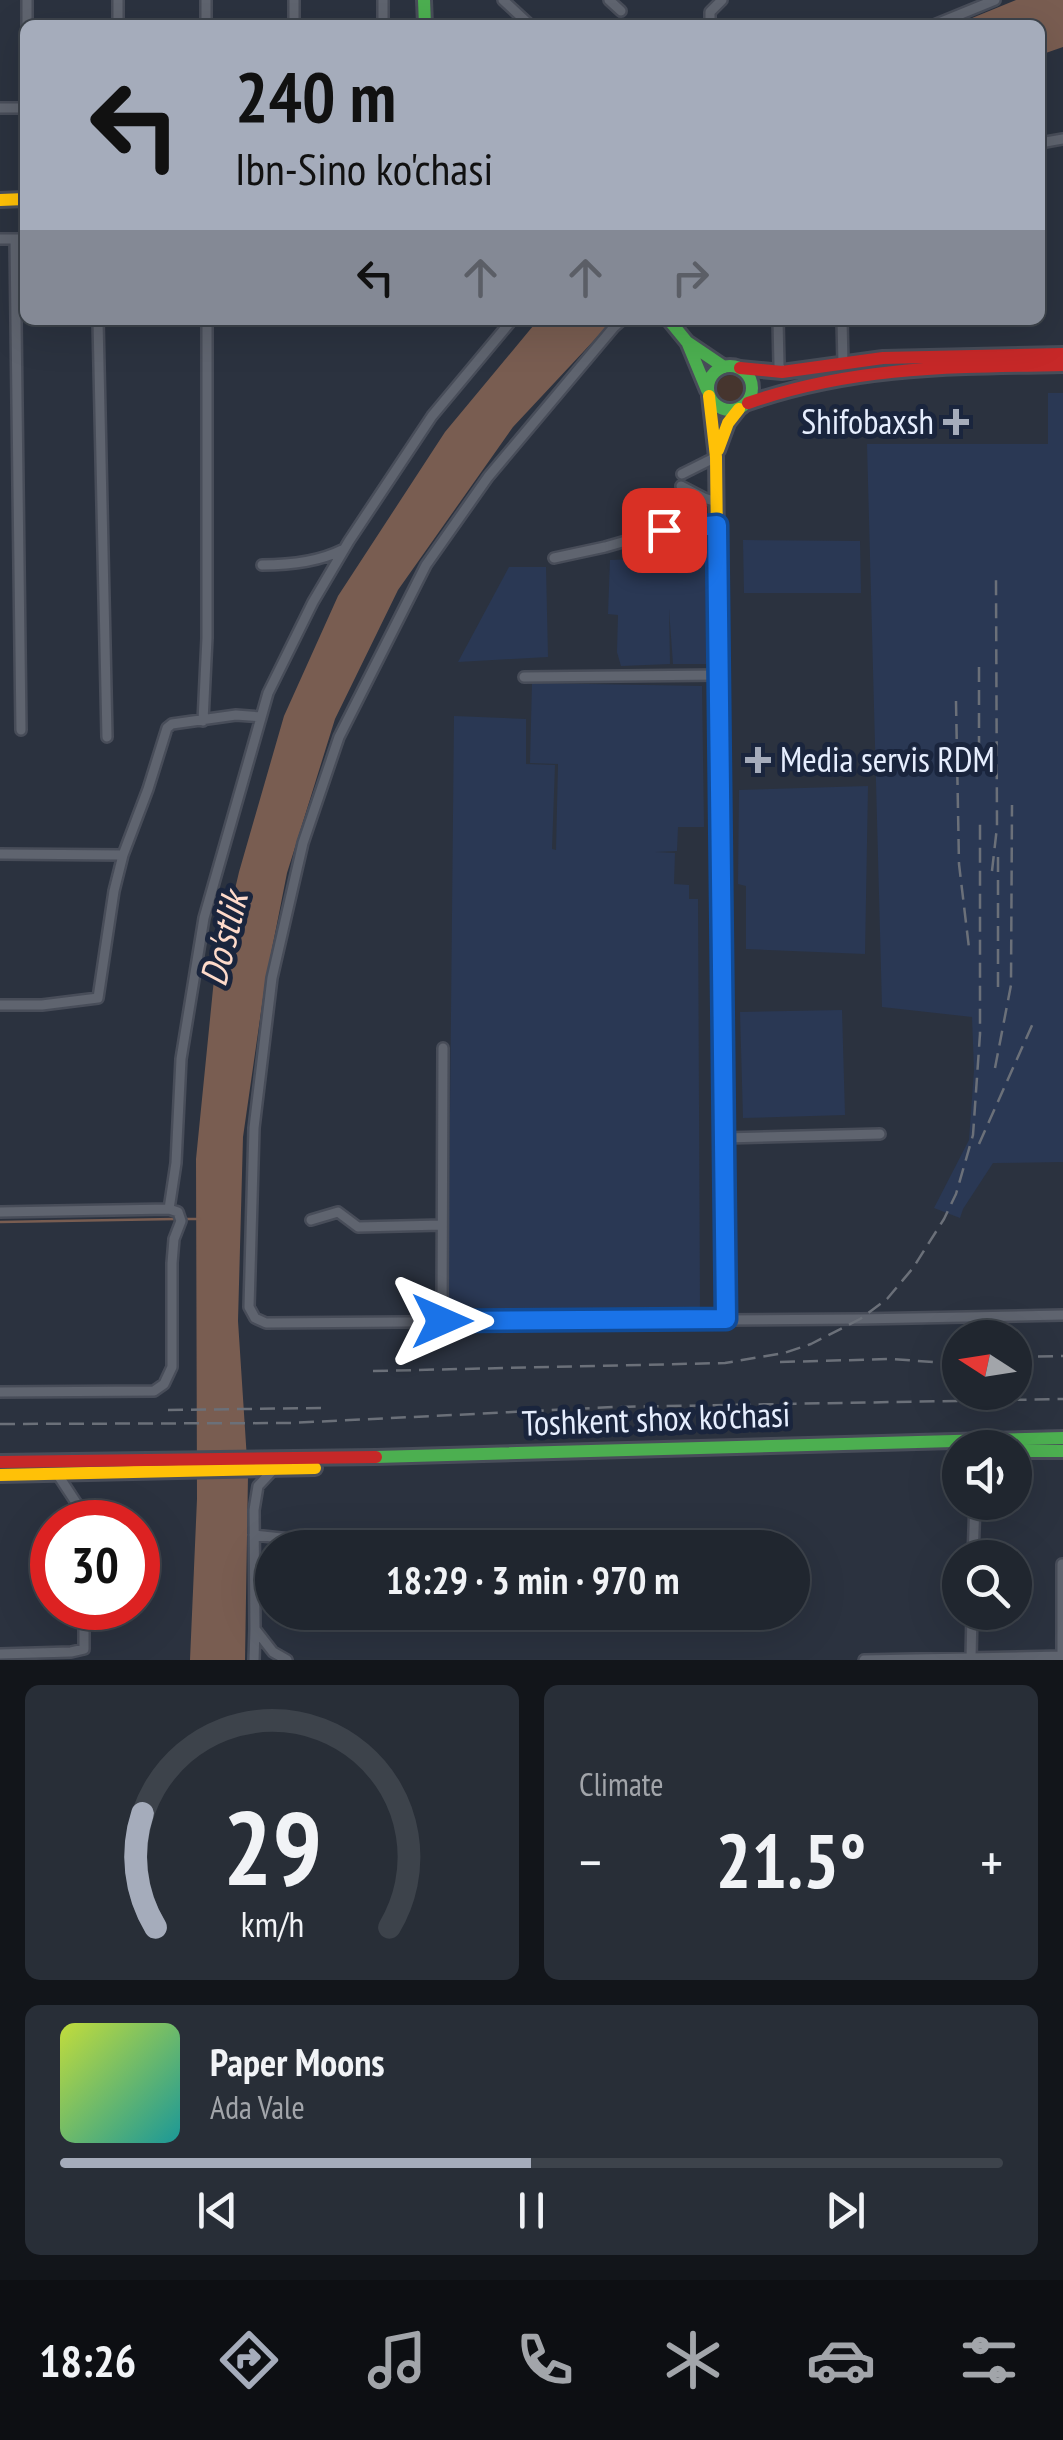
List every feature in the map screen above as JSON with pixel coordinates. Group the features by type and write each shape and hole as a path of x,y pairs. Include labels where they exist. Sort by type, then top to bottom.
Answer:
{"main road":[{"path":"673,325 687,342 724,367 782,372 932,356 1063,354"},
{"path":"687,342 709,394 718,407 732,411 793,386 875,371 1063,365"},
{"path":"724,367 711,376 709,394 717,502 726,1319"},
{"path":"716,457 723,434 752,396 751,380 740,368"},
{"name":"Toshkent shox ko'chasi","path":"251,1463 274,1469 1063,1438"},
{"name":"Toshkent shox ko'chasi","path":"251,1463 364,1457 848,1449 942,1452"},
{"path":"1032,1451 1063,1451"},
{"path":"0,1462 251,1463"},
{"path":"0,1475 58,1475 184,1464"}],"street":[{"path":"502,0 524,20"},
{"path":"609,0 621,11"},
{"path":"946,20 995,0"},
{"path":"0,239 20,239"},
{"path":"20,325 21,730"},
{"path":"98,325 107,737"},
{"path":"204,721 207,325"},
{"path":"170,1209 181,1058 204,918 268,693 344,548 432,416 508,325"},
{"path":"615,325 488,477 426,565 339,737 303,843 272,978 254,1128 250,1308 255,1318 266,1323 1063,1314"},
{"path":"778,325 782,372"},
{"path":"842,325 843,364"},
{"path":"682,474 716,457"},
{"path":"681,486 717,502"},
{"path":"554,558 664,530 717,525"},
{"path":"262,565 285,565 329,556 344,548"},
{"path":"524,676 718,676"},
{"path":"0,1005 98,998 123,855 166,728 236,716 261,717"},
{"path":"0,854 123,855"},
{"path":"442,1321 443,1048"},
{"path":"724,1138 880,1134"},
{"path":"0,1212 170,1209 178,1212 181,1221 174,1239 172,1367 164,1384 154,1391 0,1392"},
{"path":"312,1220 338,1212 358,1228 442,1226"},
{"path":"254,1660 254,1510 258,1486 274,1469"},
{"path":"58,1475 74,1500"},
{"path":"864,1660 1062,1656 1062,1564"},
{"path":"0,1654 84,1649 84,1630"},
{"path":"255,1630 273,1652 287,1660"},
{"path":"971,1659 972,1630"}],"shaded area":[{"path":"731,375 745,384 746,390 737,404 731,405 717,396 716,390 725,376"},
{"path":"1048,393 1063,393 1063,1162 993,1163 960,1218 934,1208 969,1140 974,1070 972,1017 882,1007 867,444 1048,444"},
{"path":"743,540 860,541 861,593 744,593"},
{"path":"706,551 709,664 673,664 669,609 670,664 621,666 617,652 618,615 608,614 610,560 666,558 666,554"},
{"path":"509,567 546,567 548,657 458,662"},
{"path":"532,683 702,686 704,827 678,827 677,851 655,852 675,853 674,884 689,885 689,899 698,899 700,1311 448,1311 454,716 526,719 526,764 555,765 552,849 556,850 558,764 530,763"},
{"path":"868,786 865,954 746,949 746,886 738,884 739,790"},
{"path":"842,1010 845,1115 743,1118 740,1012"}],"water":[{"path":"1016,0 1063,0 1063,47 1045,53 1045,20 967,20"},
{"name":"Do'stlik","path":"534,325 608,325 513,427 398,590 335,719 287,873 265,984 243,1137 238,1321 248,1475 245,1660 190,1660 197,1499 196,1159 214,979 239,872 284,716 338,596 445,432"}],"waterway":[{"path":"0,1222 174,1219"},
{"path":"187,1219 200,1219"}],"railway":[{"path":"992,871 997,827 996,579"},
{"path":"979,667 979,752"},
{"path":"956,701 959,864 969,948"},
{"path":"995,1068 1011,985 1012,805"},
{"path":"373,1371 725,1363 811,1344 860,1319 887,1299 913,1268 944,1219 956,1194 973,1135 980,1034 980,821"},
{"path":"998,857 998,987"},
{"path":"979,1144 1034,1021"},
{"path":"1032,1357 1063,1356"},
{"path":"780,1362 891,1359 942,1363"},
{"path":"0,1424 291,1423 614,1407 1063,1399"},
{"path":"168,1410 323,1408"}],"traffic: fast":[{"path":"424,0 425,20"},
{"path":"673,325 687,342 724,367"},
{"path":"688,344 707,390"},
{"path":"730,366 746,372 752,388 746,404 730,410 714,404 708,388 714,372 730,366"},
{"path":"723,1053 726,1319"},
{"path":"376,1457 1063,1438"},
{"path":"1032,1451 1063,1451"}],"traffic: slow":[{"path":"0,200 20,199"},
{"path":"709,396 716,457 723,1053"},
{"path":"718,450 728,423 739,409"},
{"path":"0,1475 315,1468"}],"traffic: jam":[{"path":"740,368 782,372 883,358 1063,354"},
{"path":"748,403 865,375 942,368 1063,365"},
{"path":"0,1462 376,1457"}],"place":[{"name":"Shifobaxsh","path":"956,422"},
{"name":"Media servis RDM","path":"758,760"}],"route":[{"path":"442,1321 726,1319 717,525 664,530"}]}
